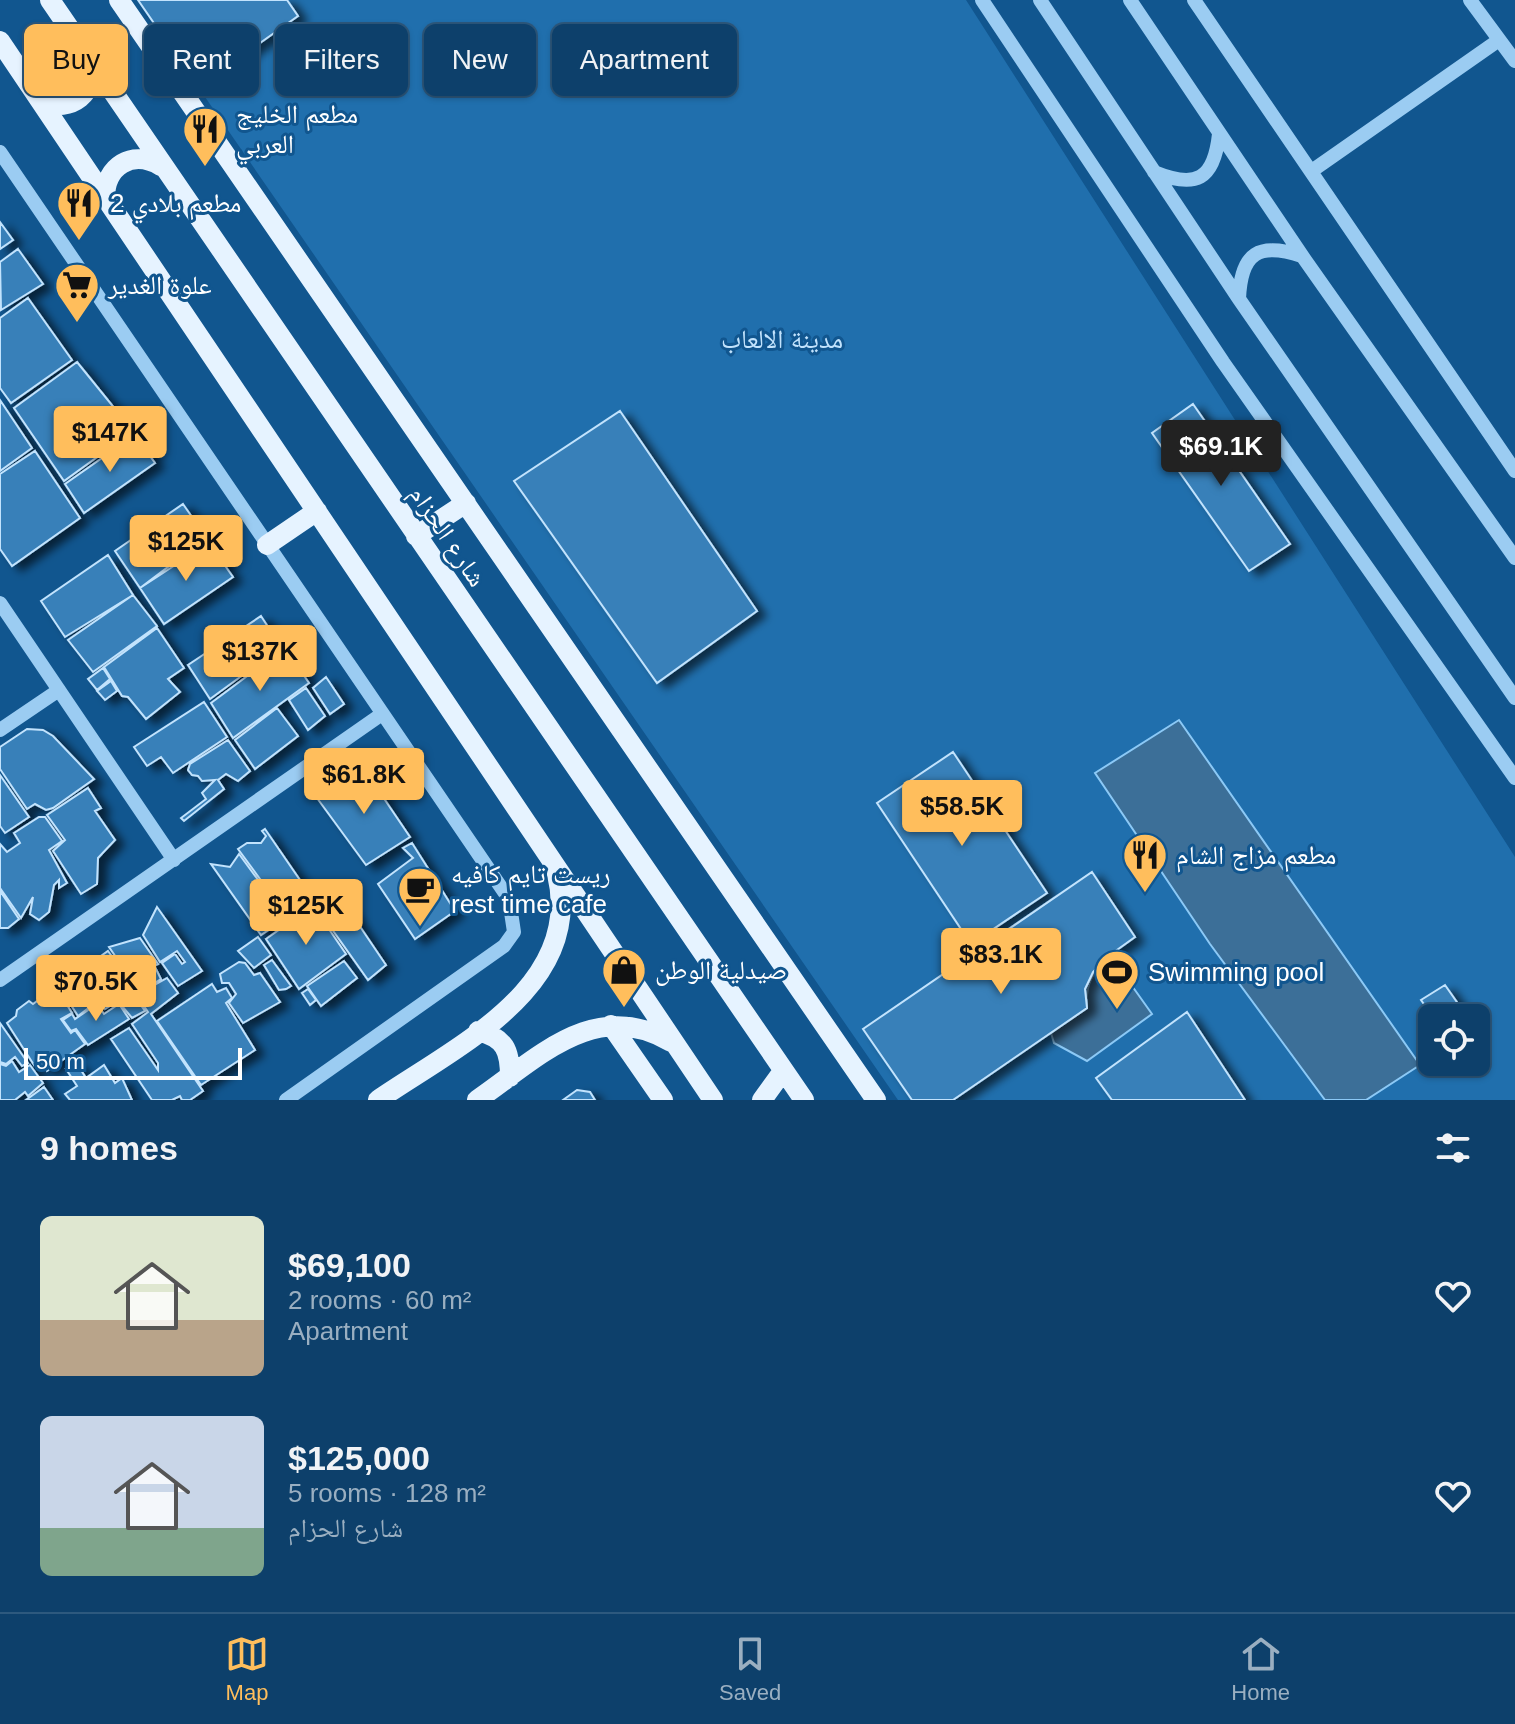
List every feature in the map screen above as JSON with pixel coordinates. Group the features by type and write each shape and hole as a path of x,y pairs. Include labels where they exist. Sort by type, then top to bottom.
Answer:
{"main road":[{"name":"شارع الحزام","path":"50,0 66,24"},
{"path":"119,0 876,1100"},
{"path":"0,41 713,1100"},
{"path":"41,102 61,106 82,96"},
{"name":"شارع الحزام","path":"114,96 804,1100"},
{"path":"105,198 108,178 122,163 142,158 161,166"},
{"path":"416,536 466,503"},
{"path":"267,545 317,511"},
{"path":"378,1100 478,1031 529,989 551,956 562,918 561,891 555,865"},
{"path":"477,1100 565,1039 587,1028 611,1025 645,1030 676,1045"},
{"path":"611,1025 663,1100"},
{"path":"478,1031 496,1036 507,1047 510,1077"},
{"path":"762,1100 783,1071"}],"street":[{"path":"982,0 1223,362 1515,778"},
{"path":"1040,0 1239,299 1515,698"},
{"path":"1130,0 1303,257 1515,558"},
{"path":"1194,0 1313,170 1515,471"},
{"path":"1470,0 1515,61"},
{"path":"1313,170 1499,40"},
{"path":"1154,172 1182,181 1200,178 1213,165 1219,134"},
{"path":"0,152 509,899 514,932 488,959 286,1100"},
{"path":"1239,299 1243,267 1256,254 1274,249 1303,257"},
{"path":"0,603 174,860"},
{"path":"0,730 59,690"},
{"path":"0,980 382,714"}],"green space":[{"name":"مدينة الالعاب","path":"138,0 966,0 1515,857 1515,1100 898,1100 204,96 259,96 259,24 155,24"}],"shaded area":[{"path":"1179,720 1418,1066 1366,1100 1325,1100 1210,944 1095,773"},
{"name":"Swimming pool","path":"1110,955 1152,1014 1087,1061 1054,1043 1051,1033 1087,1008 1091,978"}],"building":[{"path":"138,0 287,0 298,16 287,24 275,24 275,32 259,44 259,24 155,24"},
{"path":"0,222 13,240 0,249"},
{"path":"18,249 43,284 1,310 0,262"},
{"path":"28,298 72,360 11,403 0,388 0,318"},
{"path":"77,362 133,431 64,481 14,408"},
{"path":"0,400 32,448 0,471"},
{"path":"1193,404 1290,544 1249,571 1152,433"},
{"path":"620,411 757,611 657,683 514,481"},
{"path":"135,435 155,463 84,513 65,484"},
{"path":"35,451 80,518 12,566 0,549 0,474"},
{"path":"183,504 192,517 173,533 189,551 140,588 115,551"},
{"path":"209,543 233,577 164,624 140,588"},
{"path":"108,555 133,595 65,637 41,601"},
{"path":"133,595 157,626 93,672 68,640"},
{"path":"261,616 281,647 210,699 188,665"},
{"path":"157,628 184,668 168,679 180,692 146,719 128,697 122,696 104,667"},
{"path":"285,648 309,683 233,738 211,703"},
{"path":"103,668 110,679 97,690 88,679"},
{"path":"326,677 344,704 330,714 313,688"},
{"path":"111,681 117,691 105,700 97,691"},
{"path":"306,688 325,716 308,730 289,700"},
{"path":"204,702 227,737 173,773 161,757 147,766 134,747"},
{"path":"277,708 298,736 255,769 235,740"},
{"path":"27,729 43,730 53,736 94,779 53,808 46,810 35,804 27,809 0,769 0,747"},
{"path":"228,740 250,771 238,781 226,774 218,780 224,789 184,821 181,818 206,799 202,793 215,780 202,781 192,775 188,770 190,764"},
{"path":"953,752 1047,893 971,944 877,803"},
{"path":"362,766 410,837 366,865 317,798"},
{"path":"0,775 29,817 5,833 0,826"},
{"path":"88,788 101,808 95,811 115,840 98,858 97,884 81,894 53,851 65,840 47,815"},
{"path":"39,817 45,817 62,841 49,850 67,883 59,888 59,880 54,885 49,912 39,920 30,914 33,897 21,918 0,888 0,844 7,852 20,843 14,833"},
{"path":"265,829 313,899 288,917 238,849 247,843 261,843 266,836 262,831"},
{"path":"412,843 455,911 415,939 378,884 413,858 403,848"},
{"path":"239,854 286,918 261,935 211,864 230,867"},
{"path":"1092,872 1135,937 1093,972 1085,989 1087,1008 953,1100 912,1100 863,1029"},
{"path":"0,891 19,919 8,928 0,928"},
{"path":"338,894 386,965 368,980 317,908"},
{"path":"313,906 346,954 299,989 266,939"},
{"path":"157,907 202,971 178,986 162,963 175,954 182,964 185,962 177,951 160,962 143,935"},
{"path":"258,937 271,955 254,968 238,951"},
{"path":"140,938 158,964 130,977 133,973 127,973 109,947"},
{"path":"108,951 126,976 116,983 127,997 133,994 145,1011 132,1018 118,1001 105,1009 99,1000 78,1016 59,986"},
{"path":"272,960 291,986 286,989 279,990 264,965"},
{"path":"344,961 357,978 321,1006 307,986"},
{"path":"239,962 245,963 254,975 260,973 280,1002 243,1023 229,1003 236,994 229,983 222,983 220,974"},
{"path":"156,969 161,979 151,985 146,975"},
{"path":"142,975 151,987 167,978 178,993 151,1014 203,1091 190,1100 182,1100 180,1096 172,1100 152,1100 111,1039 129,1028 158,1070 158,1063 132,1024 148,1012 138,997 144,992 137,983"},
{"path":"212,984 217,992 226,988 232,998 226,1003 255,1050 201,1085 157,1021"},
{"path":"1445,985 1458,1004 1424,1004 1421,1000"},
{"path":"56,987 72,1013 61,1019 71,1033 75,1030 85,1044 47,1071 40,1062 34,1065 7,1023 29,1001 33,1004"},
{"path":"308,989 316,1000 310,1005 302,993"},
{"path":"97,1004 104,1014 119,1004 129,1019 88,1045 76,1029 71,1031 63,1020 72,1014 75,1019"},
{"path":"1187,1012 1245,1100 1112,1100 1096,1078"},
{"path":"0,1023 28,1063 22,1066 15,1057 6,1064 0,1062"},
{"path":"12,1061 19,1072 30,1065 43,1083 28,1096 25,1092 15,1100 0,1100 0,1064 6,1066"},
{"path":"76,1062 86,1078 104,1065 115,1083 122,1078 132,1100 70,1100 65,1094 77,1086 66,1069"},
{"path":"44,1087 53,1100 26,1100"},
{"path":"577,1090 590,1092 595,1100 563,1100"}],"place":[{"name":"مطعم الخليج العربي","path":"205,168"},
{"name":"مطعم بلادي 2","path":"79,242"},
{"name":"علوة الغدير","path":"77,324"},
{"name":"مطعم مزاج الشام","path":"1145,894"},
{"name":"ريست تايم كافيه rest time cafe","path":"420,928"},
{"name":"صيدلية الوطن","path":"624,1009"},
{"name":"Swimming pool","path":"1117,1011"}]}
